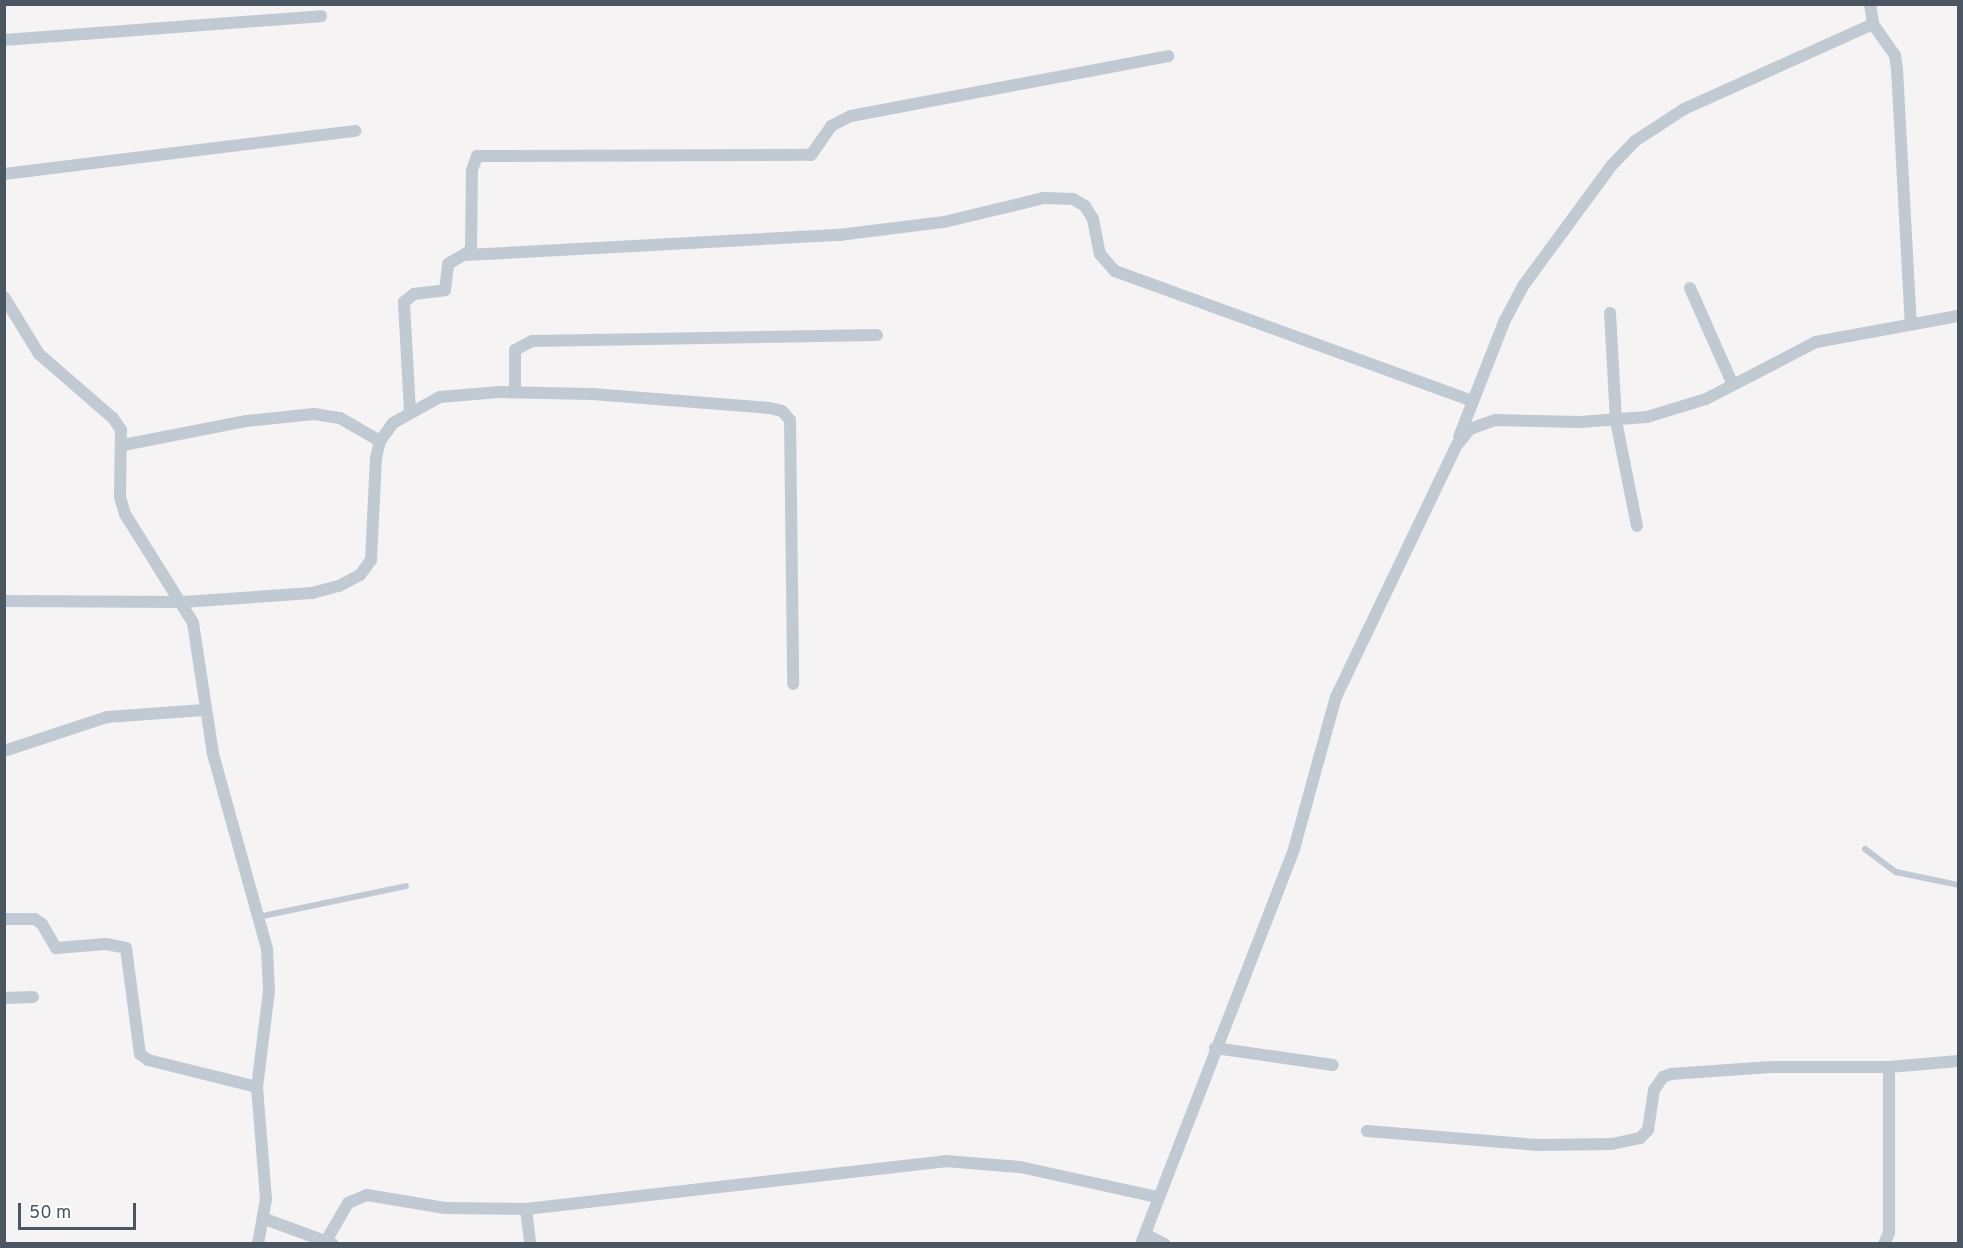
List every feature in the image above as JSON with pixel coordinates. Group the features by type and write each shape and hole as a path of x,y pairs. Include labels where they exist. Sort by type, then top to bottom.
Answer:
{"street":[{"path":"1870,4 1873,24 1895,55 1897,69 1911,324"},
{"path":"4,40 321,16"},
{"path":"1165,1244 1143,1239 1215,1048 1294,849 1320,747 1336,697 1457,444 1504,322 1523,286 1612,165 1635,141 1684,110 1873,24"},
{"path":"467,255 471,250 472,161 477,156 811,155 831,126 851,116 1168,56"},
{"path":"4,174 356,131"},
{"path":"410,411 404,302 414,294 445,290 448,264 467,255 839,236 944,222 1044,198 1073,199 1085,206 1093,219 1100,254 1115,272 1472,401"},
{"path":"1690,288 1733,385"},
{"path":"4,297 39,354 113,418 121,430 123,445 120,497 125,514 183,602 193,622 204,710 267,949 269,991 258,1087 265,1219 258,1244"},
{"path":"1610,313 1616,421 1636,526"},
{"path":"1457,444 1470,429 1495,420 1616,421 1675,410 1733,385 1816,342 1959,316"},
{"path":"515,392 515,350 532,341 877,335"},
{"path":"4,601 183,602 312,593 360,576 370,560 374,541 376,458 381,441 393,423 410,411 440,397 515,392 592,394 782,411 790,420 793,684"},
{"path":"123,445 247,421 314,414 340,418 381,441"},
{"path":"4,751 107,717 204,710"},
{"path":"4,919 35,920 42,924 56,948 106,944 126,948 140,1054 148,1060 258,1087"},
{"path":"4,998 33,997"},
{"path":"1215,1048 1333,1065"},
{"path":"1367,1131 1538,1145 1612,1144 1640,1138 1648,1130 1654,1090 1663,1077 1671,1074 1771,1067 1889,1067 1959,1061"},
{"path":"1884,1244 1889,1233 1889,1067"},
{"path":"265,1219 330,1242 348,1203 367,1195 445,1208 526,1209 945,1161 1020,1167 1158,1197"},
{"path":"526,1209 530,1244"}],"lane":[{"path":"1865,849 1896,872 1959,885"},
{"path":"258,917 406,886"}]}
